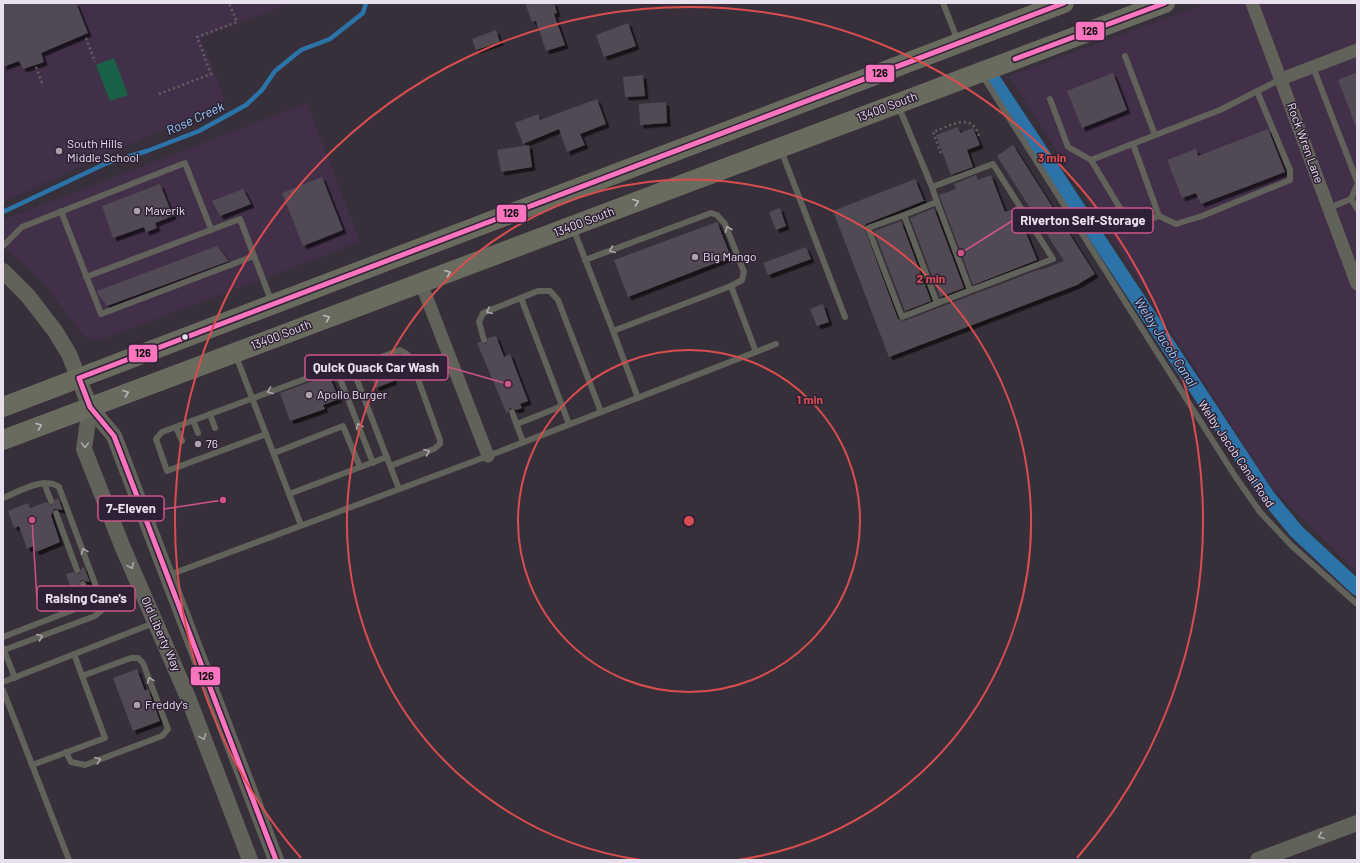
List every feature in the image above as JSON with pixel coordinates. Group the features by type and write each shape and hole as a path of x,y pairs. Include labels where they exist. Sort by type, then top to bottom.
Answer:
{"main road":[{"path":"3,407 1064,3"},
{"name":"13400 South","path":"3,440 1166,3"}],"street":[{"name":"Rock Wren Lane","path":"1252,3 1357,284"},
{"path":"1281,79 1357,50"},
{"name":"Old Liberty Way","path":"3,271 28,296 47,319 69,354 90,407 114,436 276,860"},
{"path":"422,283 488,456"},
{"name":"Old Liberty Way","path":"90,407 84,449 123,548 189,700 250,860"},
{"path":"1258,860 1357,823"}],"lane":[{"path":"943,3 959,43"},
{"path":"1125,56 1155,135"},
{"path":"1313,66 1357,181"},
{"name":"Welby Jacob Canal Road","path":"980,72 1235,476 1260,512 1291,546 1357,604"},
{"path":"1091,160 1220,110 1281,79"},
{"path":"1133,144 1159,216 1176,224 1202,216 1290,180 1290,170 1258,90"},
{"path":"1050,99 1068,147 1091,160 1126,218 1138,224 1159,216"},
{"path":"898,103 932,187 970,290"},
{"path":"781,148 845,317"},
{"path":"3,246 22,227 185,163 211,229"},
{"path":"932,187 993,164 1053,259 902,317 868,228 937,202"},
{"path":"1328,208 1351,199 1357,185"},
{"path":"1351,199 1357,209"},
{"path":"62,211 101,314 254,256"},
{"path":"586,260 711,213 717,215 725,224 744,272 742,280 731,286 612,331"},
{"path":"904,215 937,303"},
{"path":"86,276 240,218 273,304"},
{"path":"572,226 638,398"},
{"path":"731,286 756,352"},
{"path":"484,340 479,322 483,314 544,290 554,295 601,412"},
{"path":"521,298 569,424"},
{"path":"167,576 488,456 776,344"},
{"path":"390,466 434,449 440,444 440,440 407,354 400,350 356,368 355,376 365,396 390,466 399,489"},
{"path":"234,353 301,525"},
{"path":"266,434 222,447 167,471 156,439 162,432 325,370 333,370 339,376 373,463"},
{"path":"517,424 562,406"},
{"path":"512,412 523,442"},
{"path":"210,414 215,428"},
{"path":"193,420 198,433"},
{"path":"274,453 343,426 360,468"},
{"path":"176,427 182,441"},
{"path":"188,456 190,462"},
{"path":"289,494 387,457"},
{"path":"44,483 51,501"},
{"path":"3,498 44,483 54,483 62,491 103,600 102,610 95,616 3,649 15,678"},
{"path":"56,513 77,570"},
{"path":"3,637 83,606 87,598 83,584"},
{"path":"3,682 156,622"},
{"path":"32,765 105,738 74,654"},
{"path":"66,752 71,762 85,765 162,736 168,729 143,663 138,658 131,658 82,676"},
{"path":"3,690 69,860"}],"path":[{"path":"159,94 211,74 197,37 237,22 229,3"},
{"path":"86,38 95,62"},
{"path":"36,67 42,83"},
{"path":"941,153 933,132 958,123 971,122 977,128 979,136 977,137"}],"shaded area":[{"name":"South Hills Middle School","path":"3,3 290,3 201,38 225,101 3,202"},
{"path":"1208,3 1357,3 1357,572 1271,487 1009,76"},
{"path":"307,103 360,242 103,339 92,340 82,334 43,282 3,246 3,220"}],"green space":[{"path":"114,58 128,95 110,101 96,65"}],"building":[{"path":"3,3 76,3 88,33 41,53 44,62 23,69 19,61 3,67"},
{"path":"525,3 554,3 557,13 554,14 565,45 546,51 536,21 532,22"},
{"path":"628,23 636,46 604,57 596,35"},
{"path":"496,30 500,42 476,50 472,39"},
{"path":"1357,72 1357,127 1356,127 1338,80"},
{"path":"1113,73 1127,110 1082,128 1067,91"},
{"path":"643,75 645,96 625,97 623,77"},
{"path":"597,99 606,124 580,134 585,145 567,152 559,129 523,144 515,123 538,114 540,120"},
{"path":"666,102 667,123 640,125 639,104"},
{"path":"958,127 960,133 973,128 980,145 967,150 973,167 951,175 936,135"},
{"path":"1268,129 1285,172 1201,204 1196,193 1182,198 1167,160 1196,149 1198,156"},
{"path":"529,145 532,167 501,172 497,150"},
{"path":"1013,145 1095,274 1077,285 889,357 833,211 915,179 924,201 866,224 864,227 898,319 904,321 1064,261 997,156"},
{"path":"976,175 978,180 991,175 1005,212 1016,208 1037,260 973,285 939,195 956,189 954,184"},
{"path":"322,177 343,230 303,246 282,193"},
{"name":"Maverik","path":"160,184 173,216 155,223 157,228 146,232 144,227 113,238 102,206"},
{"name":"Maverik","path":"243,189 251,204 220,216 212,201"},
{"path":"780,208 786,226 776,230 769,212"},
{"path":"934,208 964,288 940,297 910,218"},
{"path":"901,221 931,301 905,311 874,231"},
{"path":"717,222 731,257 628,297 614,260"},
{"path":"217,246 229,261 107,306 98,294 97,291"},
{"path":"806,247 811,259 768,275 763,263"},
{"path":"823,304 829,322 817,326 810,309"},
{"path":"496,336 504,357 510,354 528,401 520,404 522,408 516,410 510,408 507,414 477,343 480,342 486,344 488,338"},
{"path":"395,359 400,372 392,376 394,381 376,388 368,370"},
{"name":"Apollo Burger","path":"329,375 339,399 323,405 325,409 290,421 280,393"},
{"path":"58,498 63,510 54,509 51,515 60,542 36,552 33,546 27,549 19,526 14,528 8,511 28,503 30,508 46,502 52,505"},
{"path":"84,567 90,582 81,580 79,586 71,589 66,574 73,572 79,574 81,569"},
{"name":"Freddy's","path":"137,669 145,691 148,689 160,721 133,731 113,678"}],"waterway":[{"name":"Rose Creek","path":"3,212 107,163 147,151 199,131 246,105 262,90 275,71 301,50 330,39 363,13 366,3"},
{"name":"Welby Jacob Canal","path":"994,81 1268,497 1296,531 1357,588"}],"transit line":[{"name":"126","path":"276,860 114,436 90,407 79,378 1064,3"},
{"name":"126","path":"1015,59 1165,3"}],"place":[{"name":"South Hills Middle School","path":"59,151"},
{"name":"Maverik","path":"137,211"},
{"name":"Riverton Self-Storage","path":"961,253"},
{"name":"Big Mango","path":"695,257"},
{"name":"Quick Quack Car Wash","path":"508,384"},
{"name":"Apollo Burger","path":"309,395"},
{"name":"76","path":"198,444"},
{"name":"7-Eleven","path":"223,500"},
{"name":"Raising Cane's","path":"32,520"},
{"name":"Freddy's","path":"137,705"}]}
